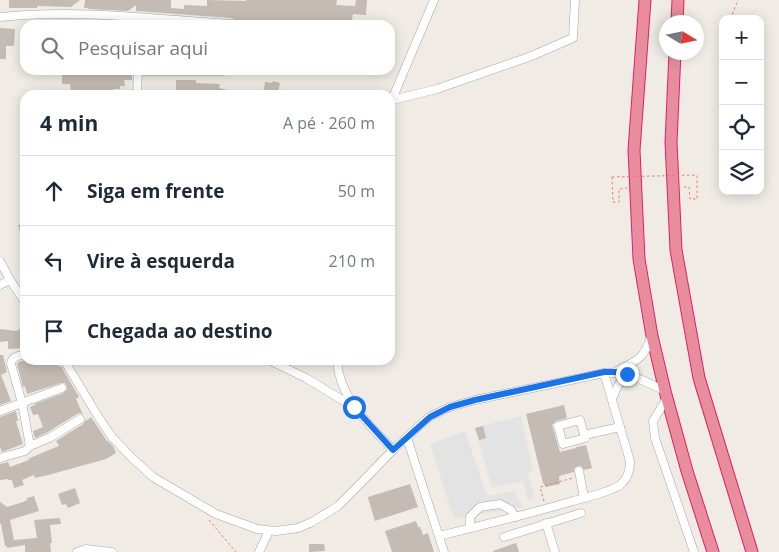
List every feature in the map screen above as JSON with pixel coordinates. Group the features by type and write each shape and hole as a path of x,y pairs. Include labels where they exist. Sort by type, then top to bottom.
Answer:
{"highway":[{"path":"645,0 634,150 639,259 652,336 666,394 687,471 713,552"},
{"path":"677,15 678,0"},
{"path":"675,60 671,142 676,250 699,378 752,552"}],"street":[{"path":"395,92 434,0"},
{"path":"395,100 437,89 529,57 573,38 575,0"},
{"path":"0,17 25,14 90,14 129,20"},
{"path":"137,90 138,75"},
{"path":"0,261 20,295"},
{"path":"0,285 10,280"},
{"path":"615,372 644,354 652,336"},
{"path":"20,356 14,358 11,364 22,403 30,446"},
{"path":"67,365 112,437 153,476 209,511 257,529 276,532 298,528 338,506 393,450 430,417 450,407 604,372 627,374 642,379 666,394 654,421 655,438 694,552"},
{"path":"279,365 306,378 354,407"},
{"path":"337,365 344,388 354,407 393,450"},
{"path":"439,536 584,498 619,486 626,481 630,461 604,372"},
{"path":"613,399 615,390 627,374"},
{"path":"0,411 62,388"},
{"path":"0,458 25,451 30,446 51,437 80,419"},
{"path":"584,435 620,427"},
{"path":"407,438 444,552"},
{"path":"579,474 584,498"},
{"path":"470,528 470,517 480,507 500,504 511,510 515,517"},
{"path":"504,537 581,512"},
{"path":"546,524 556,552"},
{"path":"259,552 269,531"},
{"path":"77,552 86,549 112,552"}],"path":[{"path":"732,15 738,0"},
{"path":"619,189 619,202 613,202 612,177 697,175 697,199 690,199 689,186"},
{"path":"544,501 540,487 579,474"},
{"path":"205,515 236,552"}],"shaded area":[{"path":"521,416 533,471 528,473 535,499 528,501 523,481 492,488 475,428"},
{"path":"465,431 487,496 514,491 523,507 454,519 430,444"}],"building":[{"path":"9,0 80,0 71,7 37,6 37,8 9,8"},
{"path":"85,0 171,0 171,8 184,9 184,5 207,6 207,0 337,0 336,5 355,6 356,0 367,0 366,15 353,14 352,20 235,20 231,18 136,11 136,5 128,11 84,8"},
{"path":"0,28 15,29 14,46 6,46 6,59 0,59"},
{"path":"62,75 132,75 132,80 124,80 125,86 120,86 120,89 113,90 71,90 70,84 62,84"},
{"path":"176,80 196,80 196,83 220,84 219,88 227,90 176,90"},
{"path":"273,81 280,83 279,90 264,90 265,82 272,83"},
{"path":"0,329 16,331 20,329 20,348 8,349 8,341 0,342"},
{"path":"0,355 3,355 7,372 1,375 11,401 0,405"},
{"path":"19,362 20,365 61,366 79,397 76,399 83,415 77,414 35,438 33,431 43,427 38,414 33,415 30,407 64,393 67,387 65,383 61,383 27,394 25,386 23,387 17,364"},
{"path":"564,405 567,418 556,421 552,425 560,452 586,445 592,468 584,470 581,466 578,466 574,469 574,472 559,476 560,484 546,487 543,483 526,414"},
{"path":"16,411 18,421 16,421 23,444 2,452 0,447 0,417"},
{"path":"91,417 107,441 113,446 116,453 106,459 52,474 35,478 34,475 22,480 24,485 14,488 12,480 0,480 0,464 8,462 10,467 59,446 56,441"},
{"path":"483,426 486,438 479,440 475,428"},
{"path":"410,484 418,507 375,521 368,497"},
{"path":"75,488 80,503 68,508 66,504 62,505 58,494"},
{"path":"34,496 39,511 10,520 14,540 37,538 34,520 60,518 61,524 50,525 51,552 25,552 25,545 7,548 0,524 0,502 7,507"},
{"path":"416,521 423,535 428,533 434,552 392,552 385,531"},
{"path":"516,543 519,552 493,552 493,551"},
{"path":"309,544 324,544 325,551 309,552"}],"route":[{"path":"354,407 393,450 430,417 450,407 604,372 627,374"}]}
